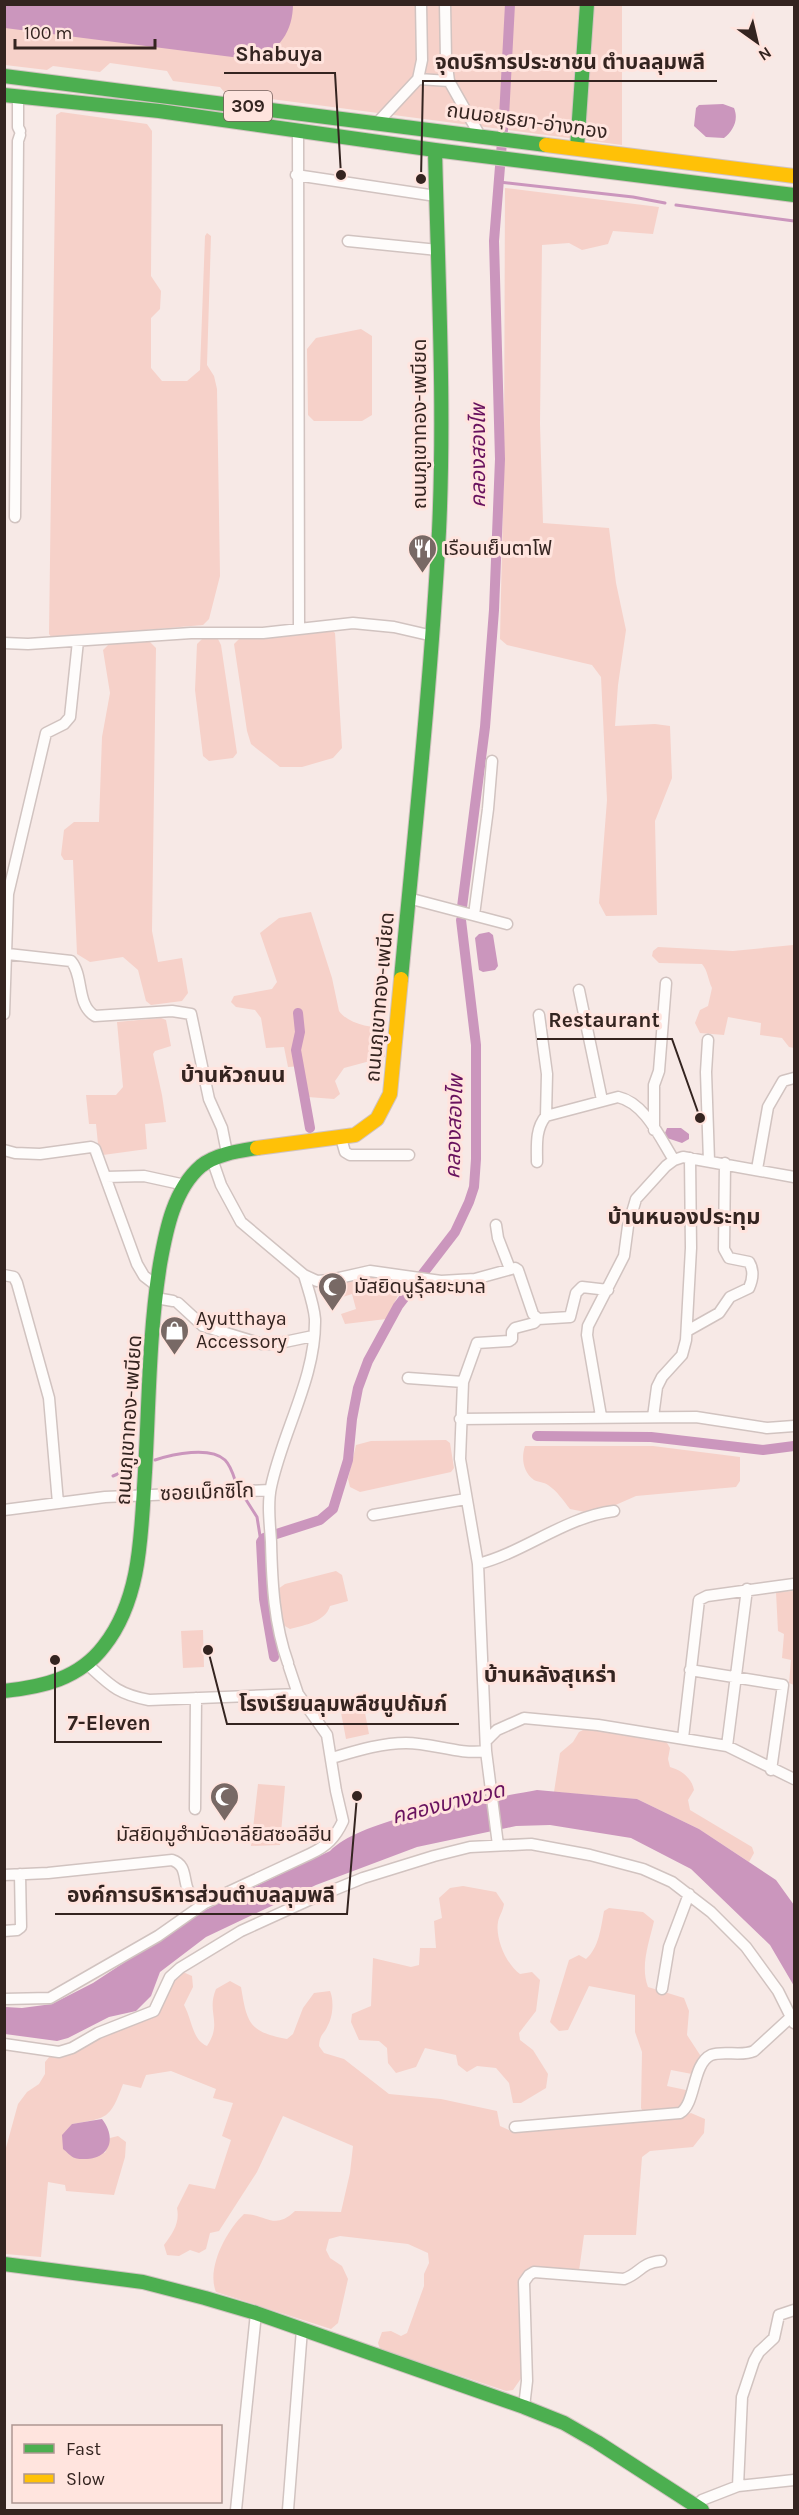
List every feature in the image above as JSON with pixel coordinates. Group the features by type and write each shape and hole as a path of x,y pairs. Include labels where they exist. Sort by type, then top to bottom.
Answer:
{"main road":[{"path":"577,148 587,4"},
{"name":"ถนนอยุธยา-อ่างทอง","path":"4,76 795,176"},
{"name":"ถนนอยุธยา-อ่างทอง","path":"11,96 159,111 435,150 795,195"},
{"name":"ถนนภูเขาทอง-เพนียด","path":"4,1691 45,1684 67,1677 87,1664 100,1653 113,1635 125,1611 137,1573 156,1292 170,1220 185,1185 197,1169 212,1159 227,1154 355,1135 372,1124 386,1107 390,1094 433,636 439,520 438,249 435,150"},
{"path":"4,2264 143,2282 256,2313 524,2407 564,2423 597,2442 698,2509"}],"street":[{"path":"378,122 418,79 422,60 421,4"},
{"path":"445,4 446,59 449,81 485,136"},
{"path":"418,79 449,81"},
{"path":"11,96 18,134 15,517"},
{"path":"298,130 296,175 299,629"},
{"path":"296,175 436,196"},
{"path":"348,241 438,249"},
{"path":"4,643 28,644 191,633 263,633 353,623 394,627 433,636"},
{"path":"4,1014 8,954 8,894 46,733 64,724 70,717 78,641"},
{"path":"474,915 492,761"},
{"path":"408,898 507,924"},
{"path":"8,954 71,961 75,966 86,1007 95,1016 172,1011 191,1014 209,1099 222,1128 227,1154"},
{"path":"654,1130 654,1085 659,1071 666,983"},
{"path":"579,990 602,1100"},
{"path":"539,1015 548,1074 546,1116"},
{"path":"708,1040 706,1072 709,1161"},
{"path":"757,1169 768,1107 783,1081 795,1078"},
{"path":"537,1162 538,1133 540,1123 546,1116 618,1097 629,1100 639,1109 674,1160"},
{"path":"341,1138 345,1152 350,1155 409,1155"},
{"path":"4,1150 40,1154 91,1147 95,1149 137,1264 144,1276 156,1292 176,1302 202,1326 262,1344 275,1344 314,1336"},
{"path":"601,1416 587,1335 592,1317 624,1256 628,1226 636,1199 666,1166 683,1157 795,1177"},
{"path":"653,1417 657,1387 682,1355 687,1332 691,1248 690,1158"},
{"path":"212,1159 221,1185 241,1222 304,1275 317,1281 330,1281 370,1271 430,1279 475,1279 510,1269 518,1270 533,1314 538,1319"},
{"path":"687,1332 719,1313 730,1297 749,1288 752,1281 752,1268 749,1262 729,1258 724,1249 725,1163"},
{"path":"106,1177 144,1176 185,1185"},
{"path":"496,1225 498,1238 510,1269"},
{"path":"4,1275 14,1277 17,1283 42,1367 49,1398 58,1503"},
{"path":"4,1999 50,1998 158,1936 204,1903 325,1847 336,1837 343,1821 327,1735 298,1694 279,1640 271,1550 270,1490 279,1455 302,1393 312,1358 315,1317 304,1275"},
{"path":"497,1841 486,1746 478,1564 460,1458 463,1382 477,1343 509,1341 512,1339 515,1328 534,1323 538,1319 570,1317 576,1293 582,1287 608,1290"},
{"path":"408,1378 463,1382"},
{"path":"460,1419 653,1417 696,1418 767,1428 795,1426"},
{"name":"ซอยเม็กซิโก","path":"4,1510 144,1495 270,1490"},
{"path":"373,1515 466,1499"},
{"path":"478,1564 497,1559 590,1516 614,1511"},
{"path":"683,1738 699,1600 707,1596 747,1589 795,1584"},
{"path":"727,1746 747,1589"},
{"path":"87,1664 116,1690 149,1700 298,1694"},
{"path":"690,1670 783,1685 771,1770"},
{"path":"195,1809 196,1698"},
{"path":"332,1758 376,1747 408,1743 473,1753 486,1746 497,1730 524,1718 597,1725 727,1746 771,1770 795,1779"},
{"path":"4,2044 59,2052 72,2048 98,2033 154,2010 170,1977 180,1968 241,1931 363,1878 434,1856 497,1841 531,1844 591,1855 643,1869 672,1882 711,1912 746,1947 778,1991 793,2020 748,2054 715,2055 707,2059 695,2077 686,2107 680,2113 515,2127"},
{"path":"4,1875 172,1860 179,1862 184,1870 188,1889 193,1896 204,1903"},
{"path":"4,1930 21,1927 20,1874"},
{"path":"662,1989 669,1947 689,1894"},
{"path":"524,2407 527,2381 524,2282 529,2275 534,2272 624,2279 647,2262 661,2261"},
{"path":"738,2486 742,2397 754,2361 759,2352 774,2338 779,2315 795,2310"},
{"path":"236,2511 256,2313"},
{"path":"288,2511 302,2329"},
{"path":"698,2509 702,2500 738,2486 795,2480"}],"shaded area":[{"path":"5,4 293,4 290,24 281,41 267,53 248,59 5,28"},
{"path":"5,5 622,5 622,145 225,93 220,87 173,81 167,71 110,63 100,72 53,66 47,70 5,65"},
{"path":"723,104 734,108 736,117 732,129 724,138 706,137 694,126 696,108 699,105"},
{"path":"61,112 147,124 152,131 151,276 161,291 160,309 151,318 151,368 162,381 187,381 200,370 205,236 207,233 211,236 207,365 214,376 217,389 220,576 209,619 203,625 52,638 49,634 56,115"},
{"path":"505,188 659,207 653,234 613,231 608,244 582,250 569,243 542,245 540,424 543,523 609,528 616,583 626,630 615,726 655,724 670,726 672,778 655,821 657,915 606,916 599,903 607,800 601,677 592,665 507,645 500,639 504,459"},
{"path":"361,329 372,336 372,415 362,421 314,421 308,415 307,349 316,338"},
{"path":"332,630 335,633 342,748 333,758 302,767 280,767 251,744 234,644 241,637"},
{"path":"203,638 218,639 221,645 237,753 233,758 209,761 203,756 195,690 197,644"},
{"path":"149,641 156,648 152,931 158,962 182,958 188,993 182,1001 151,1005 146,1001 138,970 123,957 90,962 77,954 73,860 64,860 61,855 64,830 74,822 99,822 102,737 110,693 103,650 110,643"},
{"path":"311,912 332,978 339,1011 354,1022 386,1028 385,1057 344,1068 335,1081 340,1094 334,1099 308,1097 302,1066 288,1067 284,1047 266,1048 261,1018 255,1010 236,1007 231,1002 234,996 272,989 277,982 260,933 279,918"},
{"path":"489,932 493,935 498,966 495,970 483,972 479,970 475,938 479,934"},
{"path":"794,942 794,1048 789,1047 782,1038 760,1035 761,1023 728,1017 724,1035 700,1033 695,1023 700,1010 708,1006 712,988 704,967 702,964 659,963 652,956 653,951 658,947 733,951 793,945"},
{"path":"161,1018 166,1020 171,1046 155,1051 153,1054 166,1122 145,1124 147,1149 103,1155 98,1144 96,1124 89,1124 86,1095 116,1095 123,1087 117,1022"},
{"path":"667,1128 681,1128 689,1134 689,1139 682,1143 667,1138 665,1133"},
{"path":"359,1275 407,1278 386,1319 345,1324 341,1314 356,1309 352,1294 330,1301 325,1284"},
{"path":"446,1440 450,1443 454,1468 451,1472 360,1492 350,1487 348,1479 356,1445 371,1441"},
{"path":"525,1446 653,1446 740,1457 740,1481 736,1487 636,1496 611,1507 585,1512 570,1509 551,1487 530,1477 524,1464"},
{"path":"336,1571 342,1575 348,1601 330,1606 324,1616 308,1624 290,1629 283,1625 278,1589 285,1584"},
{"path":"794,1591 794,1685 789,1683 791,1660 782,1658 784,1634 778,1631 776,1592"},
{"path":"203,1630 204,1667 183,1668 181,1631"},
{"path":"362,1697 369,1734 346,1739 339,1702"},
{"path":"585,1729 666,1741 670,1748 668,1759 670,1767 685,1775 693,1786 694,1790 688,1800 690,1810 752,1847 754,1853 749,1862 699,1829 637,1799 554,1792 560,1753 573,1742 579,1732"},
{"path":"258,1784 285,1786 280,1845 251,1846"},
{"path":"537,1790 637,1799 699,1829 776,1880 794,1905 794,1986 770,1945 691,1869 631,1838 550,1825 516,1826 417,1847 316,1885 206,1937 160,1972 151,1996 136,2011 109,2017 68,2038 57,2041 5,2034 5,2007 22,2008 52,2004 93,1983 201,1912 330,1851 347,1839 370,1828 427,1811"},
{"path":"463,1886 496,1892 504,1904 499,1920 498,1936 507,1958 520,1974 532,1972 540,1980 536,2011 519,2033 520,2040 533,2050 548,2074 546,2088 521,2103 513,2103 509,2083 496,2068 477,2066 467,2072 458,2065 456,2055 425,2048 416,2067 396,2073 388,2063 387,2048 379,2041 359,2040 351,2022 352,2014 371,2006 373,1958 411,1967 419,1965 420,1948 436,1948 434,1921 442,1918 439,1898 450,1888"},
{"path":"609,1908 643,1912 654,1921 645,1963 648,1987 684,1998 689,2011 687,2035 702,2058 692,2074 671,2070 667,2086 686,2090 683,2105 676,2110 643,2112 641,2108 642,2052 635,2032 635,1995 589,1986 568,2030 559,2031 550,2022 569,1960 579,1955 586,1959 594,1949 604,1911"},
{"path":"183,1972 192,1976 193,1987 184,2005 195,2034 207,2046 214,2030 213,1997 216,1989 230,1981 241,1987 245,2009 252,2024 265,2033 287,2039 293,2034 303,2008 314,1993 330,1991 332,2013 319,2046 324,2053 344,2059 389,2094 441,2099 497,2111 500,2126 513,2132 678,2118 691,2113 705,2119 704,2133 693,2147 650,2151 642,2157 636,2235 584,2235 579,2271 546,2268 530,2270 524,2274 520,2280 522,2377 513,2390 506,2391 380,2349 378,2343 382,2332 391,2331 401,2336 407,2333 424,2286 424,2274 429,2263 428,2253 408,2244 340,2236 329,2239 326,2250 330,2258 342,2266 348,2279 338,2323 331,2329 216,2292 214,2272 216,2261 225,2239 244,2214 275,2221 288,2217 295,2211 341,2212 350,2173 353,2146 283,2116 257,2172 219,2231 210,2233 206,2249 199,2253 190,2250 179,2256 167,2255 164,2245 175,2228 178,2218 177,2208 189,2184 215,2189 231,2140 222,2136 233,2103 213,2098 216,2089 171,2071 146,2075 141,2088 123,2084 115,2104 106,2115 72,2124 105,2153 110,2138 118,2136 126,2142 125,2157 114,2195 66,2191 65,2185 48,2182 41,2257 5,2254 4,2155 18,2104 27,2092 39,2084 45,2074 45,2062 50,2056 74,2052 102,2037 148,2019 173,1980"},
{"path":"102,2119 107,2126 110,2140 105,2151 100,2155 77,2159 63,2149 62,2135 72,2124"}],"waterway":[{"name":"คลองสองไพ","path":"462,907 485,727 494,610 500,459 494,241 510,4"},
{"path":"499,182 633,197 665,203"},
{"path":"676,205 794,221"},
{"name":"คลองสองไพ","path":"274,1657 264,1599 261,1542 264,1538 320,1520 333,1509 348,1460 358,1388 368,1361 398,1306 455,1232 474,1187 476,1045 461,920"},
{"path":"298,1013 300,1032 296,1050 310,1128"},
{"path":"537,1436 651,1437 763,1450 794,1446"},
{"path":"155,1460 191,1452 210,1453 225,1460 237,1486"},
{"path":"113,1476 139,1465"},
{"path":"243,1495 257,1517 261,1542"}],"traffic: fast":[{"path":"577,148 587,4"},
{"path":"4,76 546,145"},
{"path":"4,95 159,111 435,150 794,195"},
{"path":"401,979 427,699 441,484 435,150"},
{"path":"4,1691 46,1684 71,1674 94,1657 117,1627 133,1585 140,1540 154,1315 160,1264 168,1224 184,1186 201,1166 221,1156 257,1148"},
{"path":"4,2264 143,2282 205,2298 256,2313 524,2407 564,2423 597,2442 702,2510"}],"traffic: slow":[{"path":"546,145 794,176"},
{"path":"257,1148 355,1135 377,1119 390,1094 401,979"}],"place":[{"name":"Shabuya","path":"341,175"},
{"name":"จุดบริการประชาชน ตำบลลุมพลี","path":"421,179"},
{"name":"เรือนเย็นตาโฟ","path":"422,574"},
{"name":"Restaurant","path":"700,1118"},
{"name":"มัสยิดนูรุ้ลยะมาล","path":"333,1312"},
{"name":"Ayutthaya Accessory","path":"175,1356"},
{"name":"โรงเรียนลุมพลีชนูปถัมภ์","path":"208,1650"},
{"name":"7-Eleven","path":"55,1660"},
{"name":"องค์การบริหารส่วนตำบลลุมพลี","path":"357,1796"},
{"name":"มัสยิดมูฮำมัดอาลียิสซอลีฮีน","path":"224,1822"}],"district":[{"name":"บ้านหัวถนน","path":"233,1075"},
{"name":"บ้านหนองประทุม","path":"684,1217"},
{"name":"บ้านหลังสุเหร่า","path":"550,1675"}],"water label":[{"name":"คลองบางขวด","path":"448,1803"}]}
